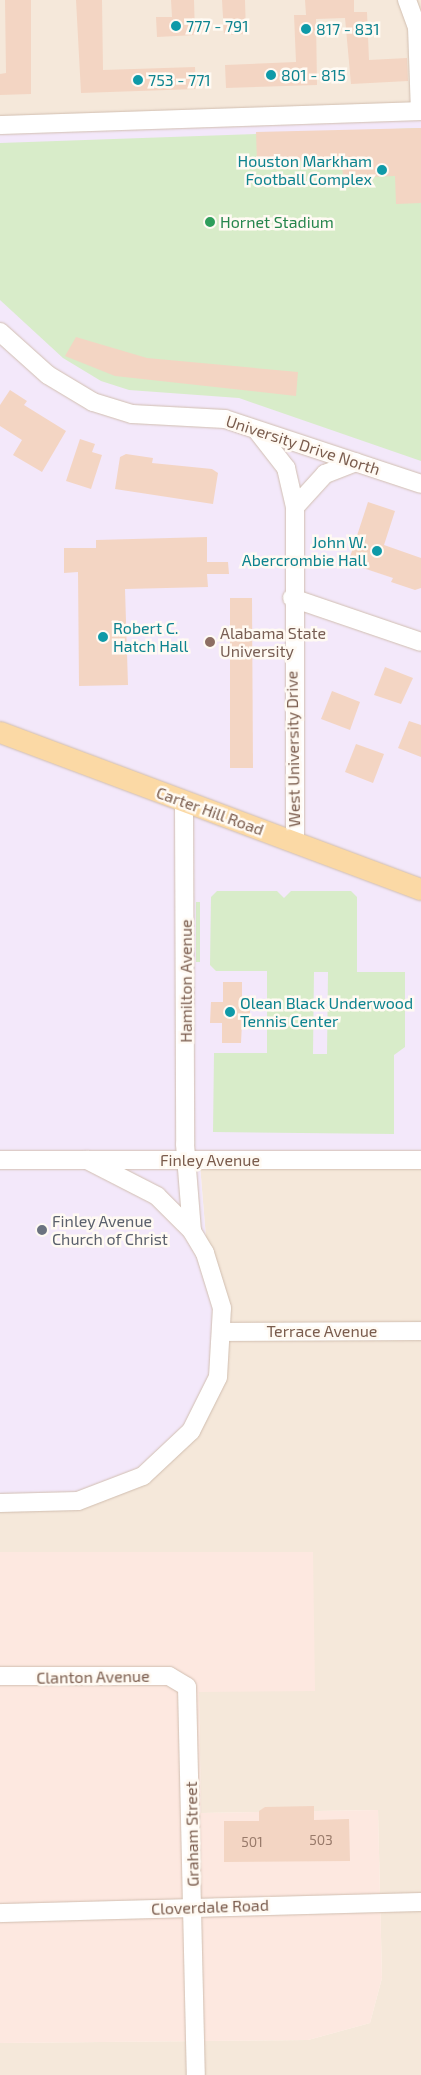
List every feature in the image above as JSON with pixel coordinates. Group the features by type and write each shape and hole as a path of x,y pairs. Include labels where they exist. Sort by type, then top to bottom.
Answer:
{"main road":[{"name":"Carter Hill Road","path":"0,732 421,889"}],"street":[{"path":"0,125 421,111 417,27 407,0"},
{"name":"University Drive North","path":"0,332 48,375 93,402 132,414 225,419 421,484"},
{"name":"West University Drive","path":"256,430 286,468 295,507 292,598 295,841"},
{"path":"295,507 325,474 356,462"},
{"path":"292,598 421,642"},
{"name":"Hamilton Avenue","path":"184,802 187,1160 192,1231"},
{"name":"Finley Avenue","path":"0,1160 421,1160"},
{"path":"0,1503 92,1498 160,1464 191,1431 212,1395 222,1332 217,1283 192,1231 157,1196 86,1160"},
{"name":"Terrace Avenue","path":"222,1332 421,1331"},
{"name":"Clanton Avenue","path":"0,1676 148,1675 184,1683"},
{"name":"Graham Street","path":"184,1683 189,1696 196,2075"},
{"name":"Cloverdale Road","path":"0,1913 421,1902"}],"shaded area":[{"path":"0,0 421,0 421,117 0,131"},
{"name":"Alabama State University","path":"421,117 421,1155 199,1153 209,1274 217,1313 216,1360 180,1436 146,1466 90,1493 0,1496 0,131"},
{"path":"199,1153 421,1155 421,2075 0,2075 0,2043 308,2040 370,2023 382,1978 378,1810 201,1813 199,1692 313,1552 0,1552 0,1496 209,1274"},
{"path":"0,1552 313,1552 315,1691 199,1692 201,1813 378,1810 382,1978 370,2023 308,2040 0,2043"}],"green space":[{"name":"Hornet Stadium","path":"421,128 421,461 239,398 129,390 101,381 63,358 0,300 0,143"},
{"path":"217,891 277,891 284,898 291,891 351,891 357,897 357,972 405,972 405,1047 394,1055 394,1134 213,1132 214,1053 267,1053 267,971 216,971 210,965 211,897","holes":["314,972 328,972 327,1054 313,1054"]},
{"path":"196,902 200,902 200,962 196,962"}],"building":[{"path":"5,0 31,0 31,94 0,95 0,74 6,73"},
{"path":"76,0 102,0 103,70 195,67 196,89 81,93"},
{"path":"171,0 194,0 195,35 157,37 156,17 172,17"},
{"path":"222,0 245,0 246,34 224,35"},
{"path":"305,0 354,0 354,12 367,12 369,60 407,58 408,81 351,84 345,18 316,19 317,85 226,88 225,65 296,62 294,15 306,15"},
{"name":"Houston Markham Football Complex","path":"421,128 421,203 396,204 395,176 343,178 342,160 257,163 256,132"},
{"path":"76,337 147,358 298,372 296,396 115,376 65,356"},
{"path":"10,390 27,401 24,405 66,431 42,472 13,455 22,440 0,426 0,405"},
{"path":"80,439 95,444 92,452 102,455 91,489 66,481"},
{"path":"126,454 153,458 152,463 212,469 218,473 213,504 115,489 120,457"},
{"name":"John W. Abercrombie Hall","path":"368,502 395,511 384,545 421,558 421,588 415,590 391,582 393,578 348,563"},
{"name":"Robert C. Hatch Hall","path":"207,537 207,562 228,562 229,574 207,574 208,587 125,589 128,685 79,686 78,572 64,573 64,548 96,548 96,540"},
{"path":"230,598 252,598 253,768 230,768"},
{"path":"385,667 413,678 401,704 374,695"},
{"path":"332,691 360,702 350,730 321,719"},
{"path":"409,721 421,725 421,757 398,748"},
{"path":"356,744 384,754 373,783 345,772"},
{"name":"Olean Black Underwood Tennis Center","path":"223,982 242,982 242,1002 250,1002 250,1023 242,1023 241,1043 222,1043 222,1023 210,1023 211,1002 223,1002"},
{"path":"314,1806 314,1820 349,1819 350,1861 224,1862 224,1821 259,1821 259,1811 265,1807"}],"place":[{"name":"777 - 791","path":"176,26"},
{"name":"817 - 831","path":"306,29"},
{"name":"801 - 815","path":"271,75"},
{"name":"753 - 771","path":"138,80"},
{"name":"Houston Markham Football Complex","path":"382,170"},
{"name":"Hornet Stadium","path":"210,222"},
{"name":"John W. Abercrombie Hall","path":"377,551"},
{"name":"Robert C. Hatch Hall","path":"103,637"},
{"name":"Alabama State University","path":"210,642"},
{"name":"Olean Black Underwood Tennis Center","path":"230,1012"},
{"name":"Finley Avenue Church of Christ","path":"42,1230"}]}
